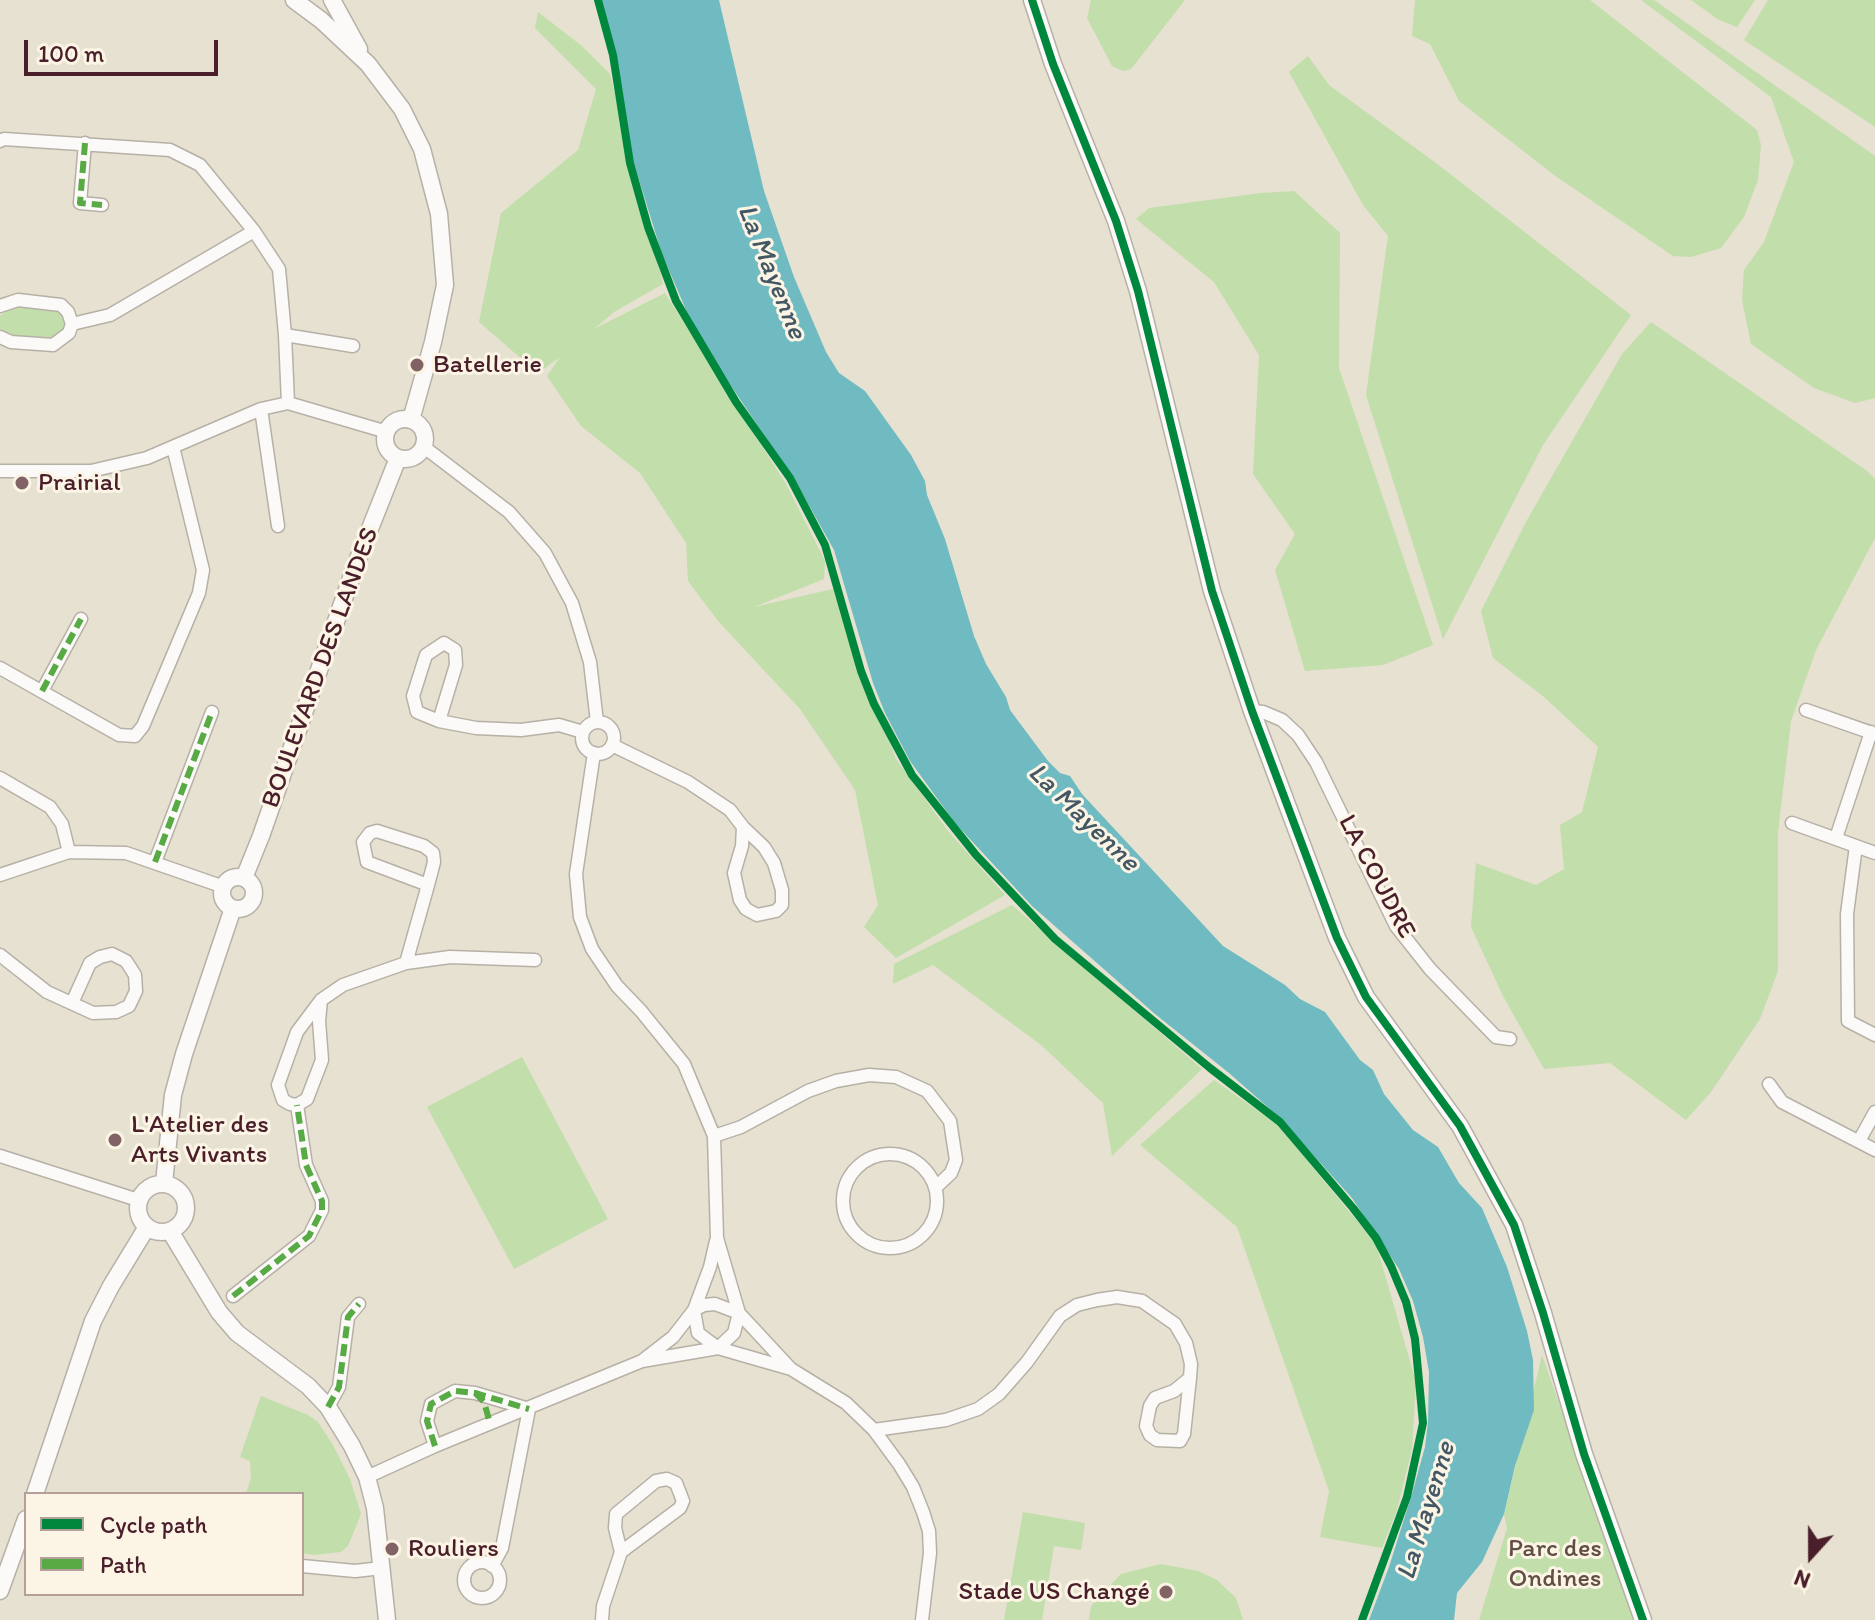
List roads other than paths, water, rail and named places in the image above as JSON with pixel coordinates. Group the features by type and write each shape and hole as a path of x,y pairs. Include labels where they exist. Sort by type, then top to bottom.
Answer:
{"street":[{"path":"294,0 321,20 368,64"},
{"path":"332,0 368,64 402,109 422,149 439,214 445,285 411,420"},
{"path":"1032,0 1053,64 1116,221 1138,291 1212,591 1252,711 1337,938 1366,997 1460,1126 1514,1225 1584,1454 1643,1620"},
{"path":"0,141 85,143 170,150 200,165 254,231 279,269 288,403"},
{"path":"85,143 80,203 102,205"},
{"path":"72,324 110,315 254,231"},
{"path":"0,306 18,300 61,305 68,312 72,324 69,333 53,345 11,342 0,337"},
{"path":"285,335 353,346"},
{"path":"0,471 91,471 147,458 261,409 288,403 387,432"},
{"path":"261,409 278,526"},
{"path":"399,420 411,420 422,428 426,441 424,447 416,457 398,458 388,450 387,432 399,420"},
{"path":"0,668 119,735 135,736 143,726 199,593 203,570 173,447"},
{"path":"424,447 509,512 545,553 577,618 590,662 597,722"},
{"name":"BOULEVARD DES LANDES","path":"244,878 356,564 398,458"},
{"path":"42,691 81,619"},
{"path":"439,721 456,665 455,650 444,643 426,655 413,696 417,712 439,721 476,728 521,730 559,725 583,732"},
{"path":"1806,710 1873,733 1836,838"},
{"name":"LA COUDRE","path":"1252,711 1282,720 1298,735 1316,762 1396,926 1430,969 1496,1037 1510,1039"},
{"path":"155,862 212,712"},
{"path":"597,722 583,732 582,743 594,753 604,752 612,745"},
{"path":"597,722 611,730 612,745"},
{"path":"612,745 688,782 730,810 764,847 774,863 782,890 782,905 776,911 757,915 746,909 740,900 734,873 742,846 743,827"},
{"path":"594,753 576,874 580,917 592,949 617,986 684,1064 714,1136 717,1238 739,1313 791,1369 846,1403 874,1430 913,1487 929,1531 930,1553 922,1620"},
{"path":"0,778 50,807 62,824 69,852"},
{"path":"1792,823 1875,853"},
{"path":"406,963 428,885 434,862 433,853 424,846 377,831 370,833 363,842 367,862 428,885"},
{"path":"1856,846 1847,914 1848,1021 1875,1035"},
{"path":"0,875 69,852 126,853 224,887"},
{"path":"234,877 244,878 254,888 253,898 247,906 233,908 223,897 224,887 234,877"},
{"path":"164,1183 173,1095 233,908"},
{"path":"0,955 47,992 93,1013 116,1012 129,1006 136,991 135,975 126,961 112,954 100,957 90,963 72,1003"},
{"path":"297,1105 283,1100 278,1085 297,1032 321,1000 343,985 406,963 450,957 535,960"},
{"path":"297,1105 307,1099 322,1060 321,1000"},
{"path":"714,1136 741,1127 808,1091 836,1081 869,1075 896,1077 927,1091 950,1121 956,1160 951,1173 935,1188"},
{"path":"1769,1084 1782,1102 1875,1150"},
{"path":"233,1296 309,1236 322,1210 322,1201 306,1165 297,1105"},
{"path":"1859,1141 1875,1112"},
{"path":"881,1154 898,1154 915,1161 928,1172 935,1188 937,1205 933,1222 922,1236 907,1245 890,1249 873,1245 858,1236 847,1222 843,1206 844,1188 852,1173 865,1161 881,1154"},
{"path":"0,1156 138,1200"},
{"path":"164,1183 179,1190 186,1204 183,1221 170,1231 162,1232 147,1227 138,1215 138,1200 148,1187 164,1183"},
{"path":"36,1492 93,1321 147,1227"},
{"path":"170,1231 219,1312 237,1333 308,1386 328,1407 352,1446 367,1477 375,1508 387,1620"},
{"path":"642,1361 673,1337 694,1310 717,1238"},
{"path":"874,1430 946,1420 978,1409 999,1394 1060,1316 1077,1305 1097,1300 1117,1297 1142,1301 1175,1324 1186,1343 1191,1364 1190,1378 1184,1434 1180,1441 1157,1440 1150,1435 1146,1426 1150,1406 1155,1398 1174,1391 1190,1378"},
{"path":"328,1407 339,1387 348,1317 359,1304"},
{"path":"694,1310 715,1304 739,1313"},
{"path":"694,1310 698,1333 718,1348 791,1369"},
{"path":"367,1477 642,1361 718,1348 734,1333 739,1313"},
{"path":"435,1446 427,1421 431,1404 455,1391 475,1393 529,1409"},
{"path":"475,1393 484,1402 490,1423"},
{"path":"492,1566 502,1548 529,1409"},
{"path":"602,1620 603,1606 621,1552 615,1528 616,1514 656,1481 667,1479 676,1483 683,1501 680,1508 621,1552"},
{"path":"0,1591 24,1525"},
{"path":"304,1566 355,1571 382,1568"}],"water":[{"name":"La Mayenne","path":"600,0 719,0 764,191 794,277 826,352 839,373 865,391 911,455 925,481 974,636 1010,710 1048,761 1060,773 1070,776 1082,794 1223,946 1285,985 1300,999 1325,1012 1360,1060 1373,1070 1384,1094 1413,1130 1438,1147 1459,1183 1482,1208 1507,1267 1527,1331 1533,1360 1534,1410 1515,1466 1504,1514 1482,1562 1457,1593 1454,1620 1369,1620 1412,1494 1425,1447 1428,1422 1429,1372 1423,1337 1413,1301 1399,1269 1352,1198 1279,1117 1032,906 955,823 910,761 873,683 834,550 797,484 713,359 687,312 662,254 631,154 619,78"}],"place":[{"name":"Batellerie","path":"417,365"},
{"name":"Prairial","path":"22,483"},
{"name":"L'Atelier des Arts Vivants","path":"115,1140"},
{"name":"Rouliers","path":"392,1549"},
{"name":"Stade US Changé","path":"1166,1592"}],"park label":[{"name":"Parc des Ondines","path":"1555,1564"}]}
